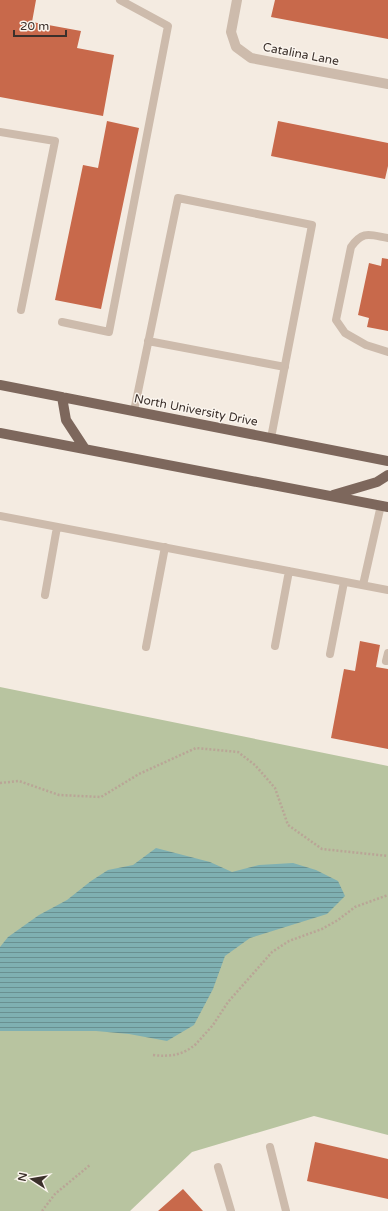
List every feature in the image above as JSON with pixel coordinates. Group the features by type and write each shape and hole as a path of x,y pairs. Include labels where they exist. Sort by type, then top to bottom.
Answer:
{"main road":[{"name":"North University Drive","path":"0,385 388,461"},
{"path":"62,397 66,420 85,449"},
{"path":"0,433 331,496 386,504"},
{"path":"331,496 364,486 388,475"}],"street":[{"name":"Catalina Lane","path":"237,0 231,32 236,47 251,58 388,84"}],"lane":[{"path":"62,322 109,332 168,26 120,0"},
{"path":"0,132 55,141 21,310"},
{"path":"134,412 178,198 312,225 271,438"},
{"path":"388,238 366,234 358,237 351,246 336,320 345,333 366,345 388,352"},
{"path":"148,341 285,368"},
{"path":"363,585 386,504"},
{"path":"0,516 388,590"},
{"path":"45,595 57,527"},
{"path":"146,647 165,547"},
{"path":"275,646 289,571"},
{"path":"330,654 344,582"},
{"path":"270,1147 286,1211"},
{"path":"218,1167 231,1211"}],"path":[{"path":"0,783 19,781 59,795 101,797 138,774 196,748 238,752 255,765 275,788 288,825 322,849 388,856"},
{"path":"153,1055 175,1056 189,1050 196,1044 255,970 279,946 322,929 355,908 388,894"},
{"path":"42,1211 55,1194 90,1165"}],"green space":[{"path":"0,687 388,766 388,1135 314,1116 192,1152 130,1211 0,1211"}],"water":[{"path":"156,848 210,862 232,872 259,865 293,863 316,870 338,881 345,896 327,914 250,938 225,956 213,989 194,1025 167,1041 129,1034 96,1031 0,1031 0,947 8,937 39,915 67,900 108,870 133,865"}],"building":[{"path":"0,0 36,0 32,22 81,31 77,48 114,55 103,116 0,97"},
{"path":"275,0 388,0 388,39 271,17"},
{"path":"107,121 139,128 101,309 55,300 83,165 98,168"},
{"path":"278,121 388,143 388,166 385,179 271,156"},
{"path":"382,258 388,259 388,331 367,327 369,318 358,315 369,263 381,266"},
{"path":"360,641 380,645 376,667 388,669 388,749 331,738 344,669 355,671"},
{"path":"315,1142 388,1159 388,1199 307,1181"},
{"path":"183,1189 203,1211 158,1211"}]}
